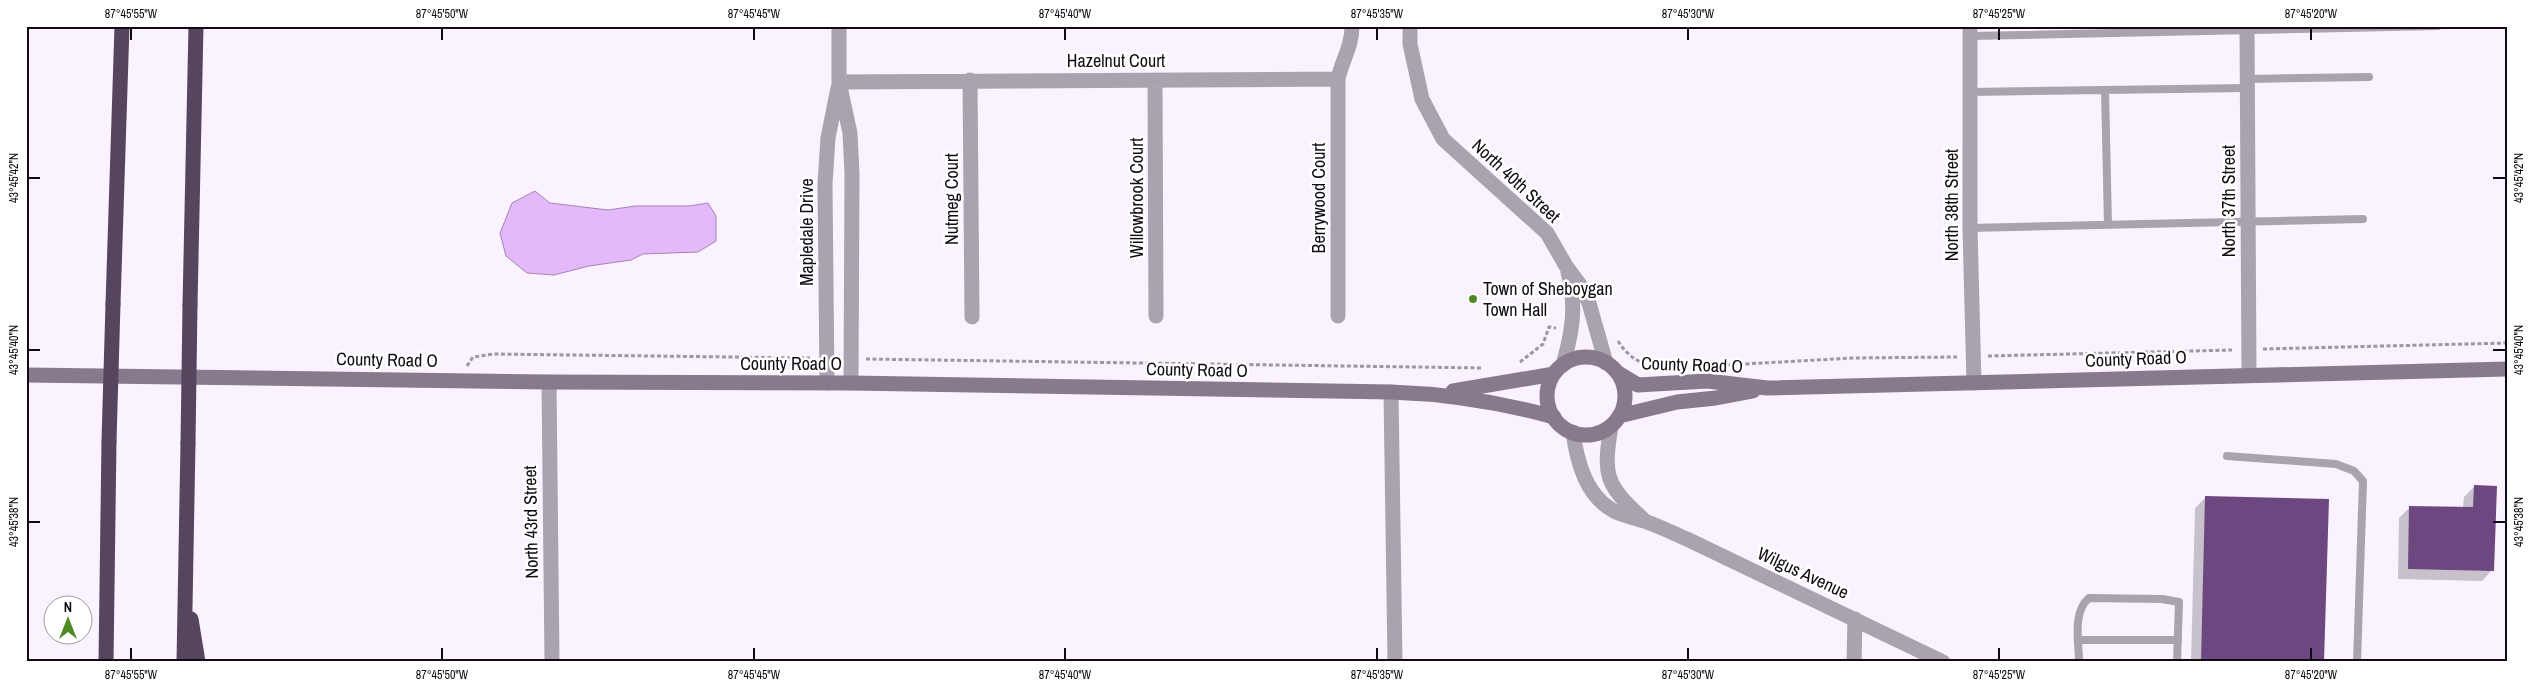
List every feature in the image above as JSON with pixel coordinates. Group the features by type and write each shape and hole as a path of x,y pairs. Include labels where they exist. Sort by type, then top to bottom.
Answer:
{"highway":[{"path":"106,662 108,441 122,26"},
{"path":"184,662 184,573 196,26"},
{"path":"95,662 107,571"},
{"path":"184,573 198,662"}],"street":[{"name":"Mapledale Drive","path":"827,383 825,184 828,138 839,82 839,26"},
{"path":"1338,79 1341,63 1350,50 1352,26"},
{"name":"North 40th Street","path":"1410,26 1410,44 1422,99 1443,139 1547,233 1566,266 1580,285 1589,303 1606,362"},
{"name":"North 37th Street","path":"2247,28 2249,375"},
{"name":"North 38th Street","path":"1970,31 1970,228 1974,383"},
{"name":"Hazelnut Court","path":"839,82 1338,79"},
{"name":"Berrywood Court","path":"1338,79 1338,316"},
{"name":"Nutmeg Court","path":"970,80 972,317"},
{"name":"Willowbrook Court","path":"1155,80 1156,316"},
{"name":"Mapledale Drive","path":"839,82 850,133 851,158 851,383"},
{"path":"1436,394 1558,370 1584,357 1606,362 1618,373 1625,394 1615,421 1599,432 1586,435 1573,432 1562,426 1554,417 1547,396 1549,384 1558,370 1572,331 1572,289 1566,266"},
{"name":"County Road O","path":"1618,373 1638,385 1707,381 1766,388 2507,370"},
{"name":"County Road O","path":"26,375 549,382 851,383 1390,392 1436,394 1508,404 1554,417"},
{"name":"North 43rd Street","path":"549,382 552,662"},
{"name":"County Road O","path":"1615,421 1677,402 1716,398 1766,388"},
{"path":"1390,392 1395,662"},
{"name":"Wilgus Avenue","path":"1615,421 1606,454 1609,479 1621,499 1646,522"},
{"name":"Wilgus Avenue","path":"1573,432 1583,473 1594,496 1615,511 1646,522 1943,662"},
{"path":"1854,662 1855,619"}],"lane":[{"path":"1970,31 2438,26"},
{"path":"1970,92 2105,90 2369,77"},
{"path":"2105,90 2108,225"},
{"path":"1970,228 2363,219"},
{"path":"2227,456 2336,464 2354,471 2363,481 2357,662"},
{"path":"2079,662 2078,613 2089,598 2162,599 2179,602 2177,662"},
{"path":"2080,640 2178,640"}],"path":[{"path":"1597,330 1613,324 1624,350 1646,364 1661,366"},
{"path":"1512,366 1524,360 1542,344 1550,327 1572,331"},
{"path":"1725,365 1818,359 2507,343"},
{"path":"461,380 473,357 494,354 827,358"},
{"path":"851,358 1493,368"}],"shaded area":[{"path":"535,191 550,203 608,210 635,206 689,206 708,203 716,216 716,241 698,252 643,254 631,260 589,266 554,275 527,273 506,256 500,233 512,203"}],"building":[{"path":"2474,485 2497,486 2494,571 2408,569 2409,506 2473,507"},
{"path":"2205,496 2329,499 2324,662 2201,662"}],"place":[{"name":"Town of Sheboygan Town Hall","path":"1473,299"}]}
